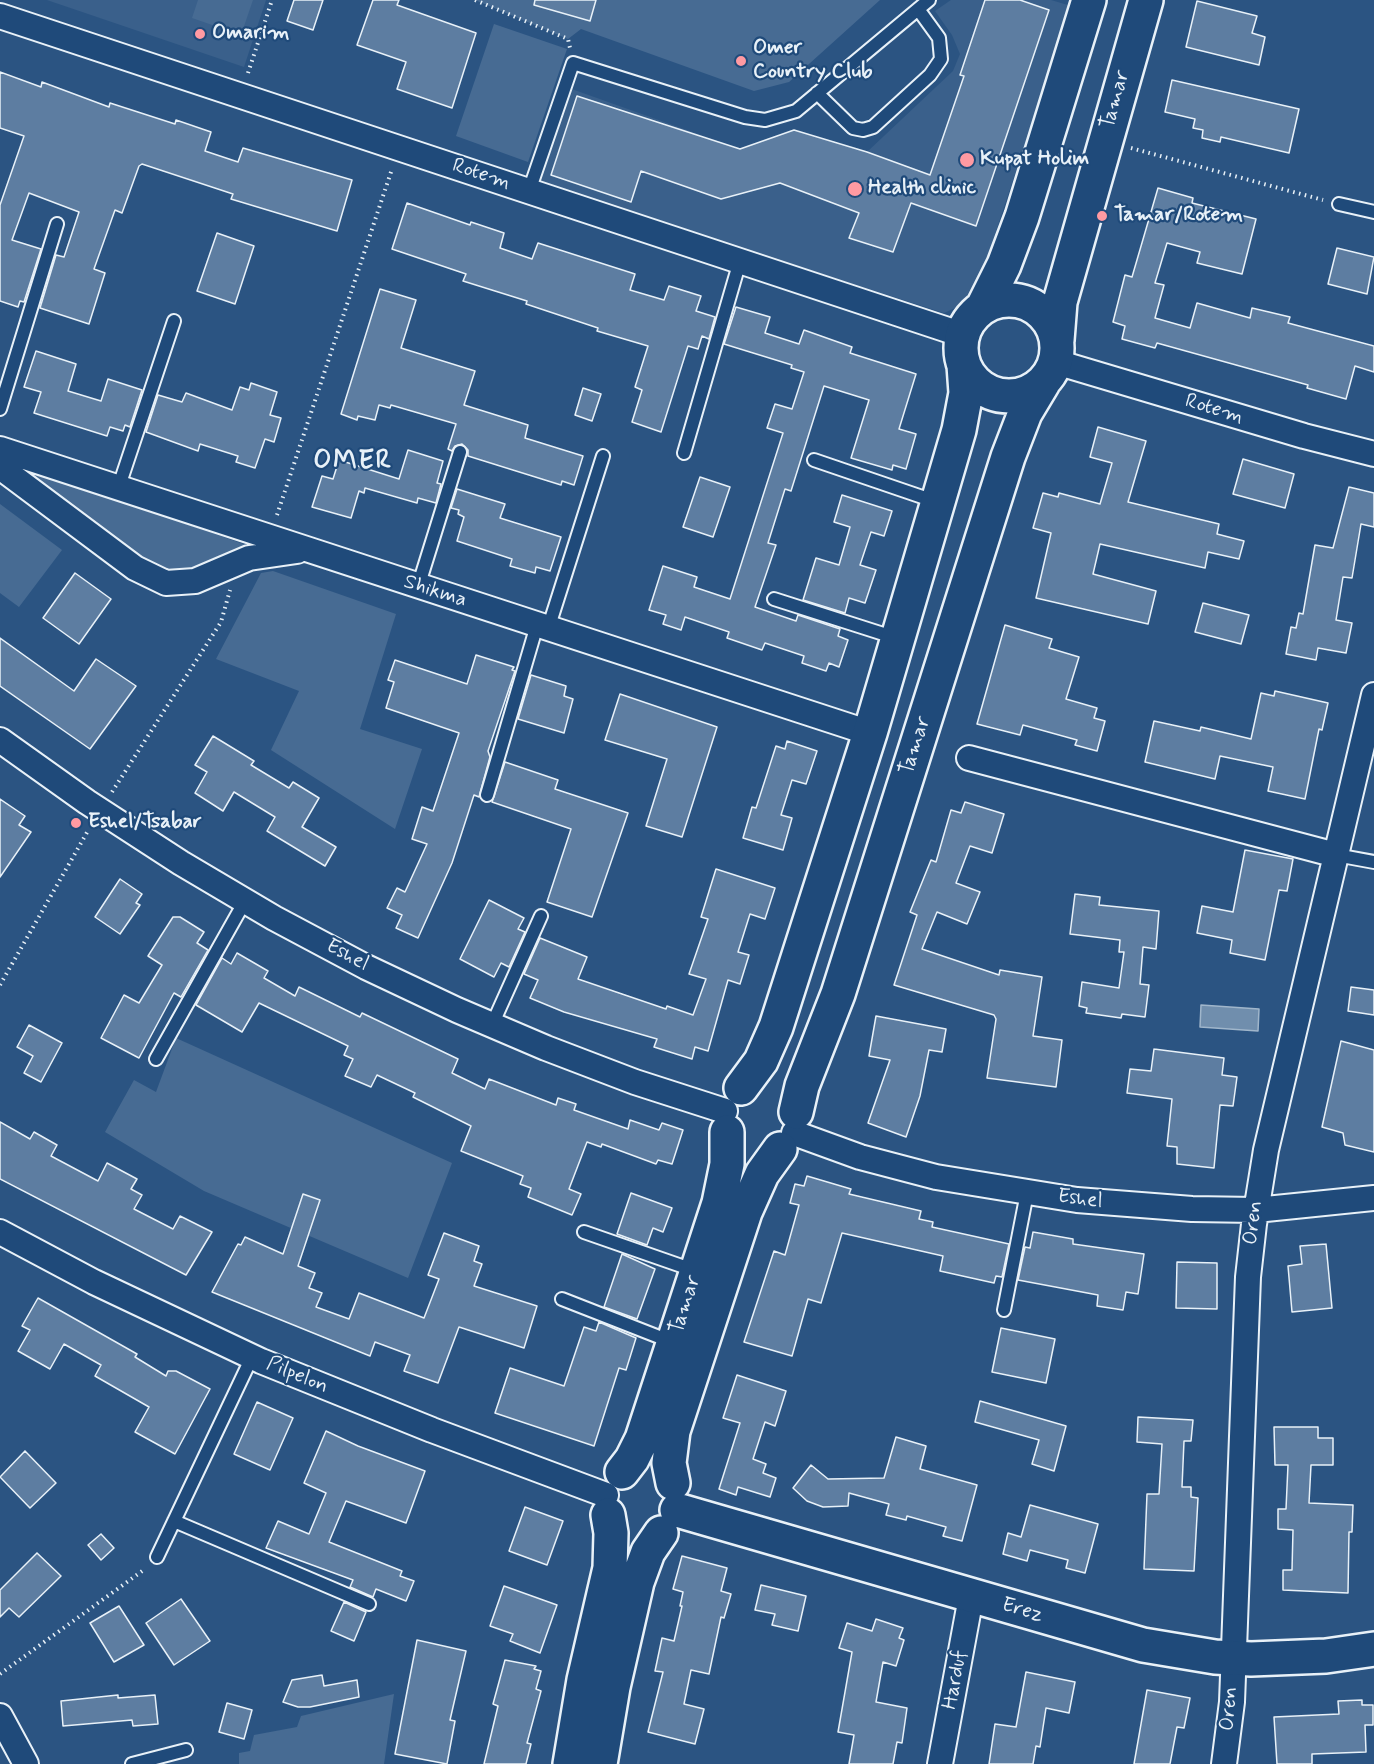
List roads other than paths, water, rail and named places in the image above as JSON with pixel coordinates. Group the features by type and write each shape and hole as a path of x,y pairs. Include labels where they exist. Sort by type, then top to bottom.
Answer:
{"street":[{"path":"731,1110 761,1082 775,1085 787,1093 790,1131 760,1155 747,1152 735,1143 731,1110 761,1061 776,1027 870,733 939,502 965,402 964,350 969,320 983,307 1004,265 1022,217 1089,0"},
{"name":"Tamar","path":"670,1509 669,1463 673,1431 745,1212 762,1174 790,1131 802,1086 838,994 1012,446 1025,413 1052,362 1059,309 1104,141 1146,0"},
{"name":"Rotem","path":"0,16 740,261 964,350"},
{"path":"964,350 968,374 982,388 999,395 1018,396 1052,362 1044,314 1028,303 1001,300 983,307"},
{"name":"Rotem","path":"1052,362 1304,436 1374,453"},
{"name":"Shikma","path":"0,449 870,733"},
{"path":"0,467 135,568 156,580 185,583 237,562 275,552 308,551"},
{"name":"Oren","path":"1224,1764 1234,1658 1248,1277 1256,1210 1266,1150 1374,695"},
{"name":"Eshel","path":"0,740 100,811 245,901 366,967 492,1025 635,1082 731,1110"},
{"path":"969,758 1336,855"},
{"name":"Tamar","path":"612,1494 642,1439 697,1271 723,1184 731,1110"},
{"name":"Eshel","path":"790,1131 826,1146 896,1167 1027,1193 1132,1205 1256,1210 1374,1198"},
{"name":"Pilpelon","path":"0,1232 94,1282 252,1357 368,1405 612,1494"},
{"path":"570,1764 584,1680 610,1568 612,1494 635,1467 650,1467 662,1473 670,1509 648,1552 637,1582 615,1677 600,1764"},
{"path":"612,1494 616,1528 628,1536 648,1538 670,1509"},
{"name":"Erez","path":"670,1509 1143,1645 1234,1658 1288,1659 1374,1649"},
{"name":"Harduf","path":"940,1764 971,1597"},
{"path":"0,1716 26,1764"}],"lane":[{"path":"529,191 573,63 745,117 765,120 796,111 929,0"},
{"path":"817,93 845,123 853,128 863,130 873,126 930,75 941,59 939,38 918,9"},
{"path":"1339,204 1374,212"},
{"path":"0,409 57,224"},
{"path":"684,453 740,261"},
{"path":"118,489 174,321"},
{"path":"418,586 460,452"},
{"path":"487,795 603,456"},
{"path":"813,460 939,502"},
{"path":"774,599 899,639"},
{"path":"1336,855 1374,862"},
{"path":"156,1059 245,901"},
{"path":"492,1025 542,916"},
{"path":"1004,1310 1027,1193"},
{"path":"584,1232 697,1271"},
{"path":"562,1299 673,1343"},
{"path":"157,1557 252,1357"},
{"path":"174,1521 369,1604"},
{"path":"132,1764 186,1750"}],"place":[{"name":"Omarim","path":"200,34"},
{"name":"Omer Country Club","path":"741,61"},
{"name":"Kupat Holim","path":"967,160"},
{"name":"Health clinic","path":"855,189"},
{"name":"Tamar/Rotem","path":"1102,216"},
{"name":"Eshel/Tsabar","path":"76,823"}],"district":[{"name":"OMER","path":"353,462"}]}
